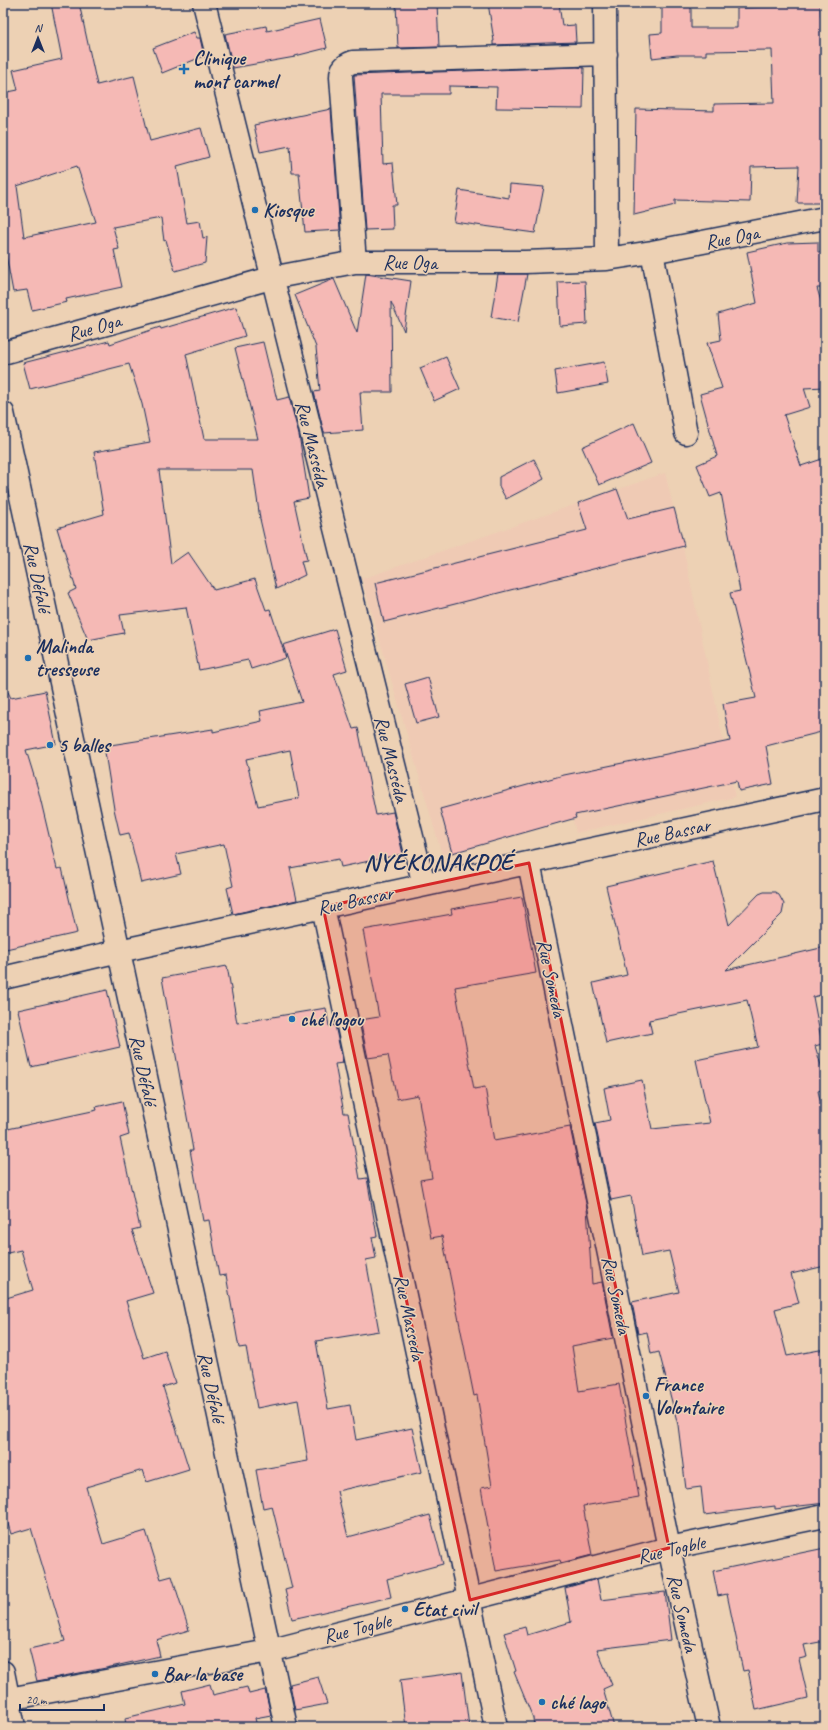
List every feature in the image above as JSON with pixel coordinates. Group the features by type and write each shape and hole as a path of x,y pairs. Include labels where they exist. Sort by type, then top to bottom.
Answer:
{"street":[{"name":"Rue Masséda","path":"204,3 271,278 424,885"},
{"path":"605,3 607,259"},
{"path":"355,262 341,77 341,71 346,65 353,62 606,54"},
{"name":"Rue Oga","path":"3,353 271,278 355,262 525,262 607,259 652,252 825,218"},
{"path":"652,252 686,433"},
{"name":"Rue Défalé","path":"3,413 286,1727"},
{"name":"Rue Bassar","path":"3,978 119,951 825,799"},
{"name":"Rue Someda","path":"529,863 669,1548 709,1727"},
{"name":"Rue Masseda","path":"323,907 496,1727"},
{"name":"Rue Togble","path":"6,1699 269,1651 669,1548 825,1516"},
{"path":"3,1672 6,1699 14,1727"}],"highlighted area":[{"path":"529,863 669,1548 470,1600 323,907"}],"shaded area":[{"path":"665,473 683,547 735,797 576,833 573,819 442,855 362,579"}],"building":[{"path":"51,3 79,3 97,85 134,76 150,141 201,128 209,157 177,166 187,223 200,221 203,238 207,237 205,263 175,271 166,240 164,241 161,218 113,227 119,249 114,250 122,287 66,299 67,302 32,310 27,290 13,292 3,239 3,93 18,90 13,70 62,59","holes":["77,166 96,222 24,237 17,186"]},
{"path":"396,3 437,3 439,47 398,48"},
{"path":"488,3 559,3 562,26 575,25 576,42 493,45 494,41"},
{"path":"662,3 691,3 691,28 737,28 737,8 779,7 779,3 820,3 821,16 825,16 825,139 821,203 797,203 799,166 751,167 750,202 675,200 675,205 634,215 636,109 714,111 714,104 774,103 772,50 706,51 706,55 677,55 652,58 650,34 662,33"},
{"path":"320,19 327,48 295,57 233,68 225,34 266,26 267,31"},
{"path":"194,32 197,38 200,38 204,56 162,73 153,48"},
{"path":"577,67 584,68 583,109 496,108 497,87 449,86 449,94 381,94 383,164 393,163 397,205 392,205 393,229 365,230 354,75"},
{"path":"331,109 340,230 305,232 299,173 292,173 290,146 260,152 254,125"},
{"path":"510,184 544,187 535,233 454,222 459,190 509,198"},
{"path":"818,242 818,252 825,252 825,288 817,288 825,315 825,387 804,388 810,407 784,415 801,466 825,458 825,731 766,746 773,784 739,791 737,781 575,815 576,818 452,853 440,809 564,775 730,741 723,704 756,698 730,593 740,591 721,493 710,497 697,465 717,456 700,394 722,388 707,343 721,340 718,314 757,303 747,252 787,243"},
{"path":"366,274 411,281 404,331 391,302 392,392 360,392 363,430 324,433 314,392 320,391 316,347 295,295 334,279 357,333"},
{"path":"498,274 527,274 518,322 491,317"},
{"path":"585,281 587,324 560,326 558,282"},
{"path":"236,307 245,336 186,354 204,439 258,439 235,348 263,342 277,400 289,397 299,435 309,498 294,501 307,560 301,561 305,575 276,589 260,519 253,470 159,470 171,564 188,552 214,590 255,579 266,610 270,609 286,658 251,669 248,660 199,670 186,607 120,615 124,633 88,640 68,593 76,589 57,528 104,514 94,452 150,442 142,404 129,364 30,389 23,363 109,341 110,344 160,327 161,329"},
{"path":"446,357 460,389 434,401 420,368"},
{"path":"604,362 608,384 558,393 555,371"},
{"path":"634,423 651,463 599,485 582,447"},
{"path":"534,459 544,479 506,499 499,486 499,477"},
{"path":"617,489 628,519 674,508 684,546 384,622 375,583 587,530 578,503"},
{"path":"335,629 347,670 334,674 353,729 358,728 376,815 393,812 403,854 341,867 339,859 290,868 297,900 233,914 227,888 233,886 224,844 176,854 181,874 141,883 129,833 120,835 114,809 104,746 213,729 213,732 262,721 260,711 302,702 283,645","holes":["290,750 299,798 258,806 246,759"]},
{"path":"428,677 439,717 416,723 405,684"},
{"path":"45,691 56,744 26,750 38,789 57,869 62,868 77,933 6,949 3,936 3,693 8,692 11,698"},
{"path":"713,861 729,925 759,894 764,892 775,892 779,895 784,904 782,914 726,970 825,947 825,994 813,997 822,1044 815,1046 825,1078 825,1089 818,1091 825,1120 825,1266 791,1274 799,1303 775,1309 787,1356 825,1349 825,1503 775,1509 775,1506 704,1515 701,1487 686,1489 678,1425 659,1352 651,1354 647,1332 638,1334 632,1302 679,1292 669,1251 642,1256 631,1196 611,1200 595,1123 610,1120 604,1088 642,1080 652,1129 710,1123 696,1060 758,1047 747,1000 649,1020 652,1033 606,1043 593,983 627,975 606,886"},
{"path":"522,897 536,973 455,987 474,1089 485,1087 494,1141 570,1127 587,1208 592,1284 602,1282 613,1338 572,1346 579,1391 619,1384 639,1497 583,1506 592,1555 561,1563 560,1560 496,1571 481,1488 492,1486 477,1395 474,1396 442,1236 431,1238 420,1180 432,1178 418,1095 397,1099 388,1055 368,1058 360,1020 379,1017 363,930 452,914 451,909"},
{"path":"227,966 237,1023 326,1008 329,1026 335,1025 343,1063 335,1064 344,1113 348,1113 360,1179 367,1178 377,1236 372,1237 376,1258 366,1260 379,1331 316,1341 328,1409 350,1405 356,1440 412,1428 422,1472 337,1491 348,1537 430,1515 443,1564 387,1579 391,1597 292,1619 285,1590 292,1588 272,1506 263,1508 256,1470 308,1461 298,1400 257,1408 246,1347 239,1348 226,1275 219,1276 209,1220 203,1221 190,1150 193,1150 162,978"},
{"path":"107,990 120,1047 31,1067 18,1010"},
{"path":"122,1101 129,1135 120,1138 140,1228 132,1230 153,1293 126,1301 144,1358 165,1351 175,1383 163,1387 189,1469 147,1482 143,1470 86,1487 103,1544 146,1531 161,1579 172,1576 189,1630 156,1640 160,1656 37,1681 29,1649 65,1641 31,1528 11,1534 3,1507 3,1299 33,1290 21,1250 3,1254 3,1130 97,1110 96,1107"},
{"path":"825,1548 825,1641 804,1645 807,1657 799,1659 808,1698 756,1710 748,1670 743,1671 727,1594 718,1596 713,1571"},
{"path":"597,1579 601,1600 665,1592 671,1640 597,1649 612,1685 603,1689 614,1727 534,1727 533,1718 514,1672 516,1671 504,1633 525,1627 527,1635 571,1622 565,1588"},
{"path":"462,1672 469,1727 406,1727 400,1680"},
{"path":"318,1677 327,1704 295,1710 290,1684"},
{"path":"210,1684 213,1695 247,1687 249,1694 265,1690 271,1715 255,1718 257,1727 126,1727 125,1718 185,1704 182,1691"}],"place":[{"name":"Clinique mont carmel","path":"184,69"},
{"name":"Kiosque","path":"255,210"},
{"name":"Malinda tresseuse","path":"28,658"},
{"name":"5 balles","path":"50,745"},
{"name":"ché l’ogou","path":"292,1019"},
{"name":"France Volontaire","path":"646,1396"},
{"name":"Etat civil","path":"405,1609"},
{"name":"Bar la base","path":"155,1674"},
{"name":"ché lago","path":"542,1702"}],"district":[{"name":"NYÉKONAKPOÉ","path":"439,862"}]}
